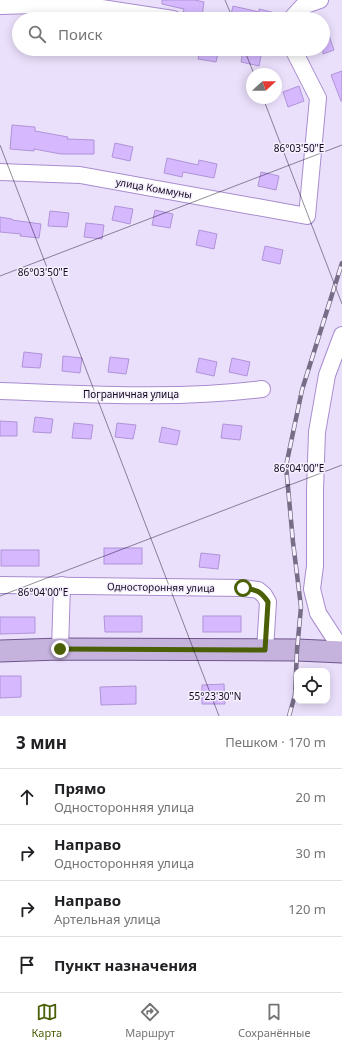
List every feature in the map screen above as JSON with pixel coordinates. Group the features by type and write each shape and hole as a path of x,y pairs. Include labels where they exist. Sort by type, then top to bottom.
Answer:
{"main road":[{"path":"0,651 60,649 342,651"}],"street":[{"path":"297,12 303,6 320,0"},
{"path":"0,6 76,4 128,12"},
{"name":"улица Коммуны","path":"0,172 80,175 307,216 318,98 297,56"},
{"path":"342,335 327,375 317,432 315,566 312,589 318,613 342,651"},
{"name":"Пограничная улица","path":"0,391 134,395 228,394 262,389"},
{"name":"Односторонняя улица","path":"0,585 243,588 258,590 264,595 268,602 265,650"},
{"path":"60,649 62,585"}],"building":[{"path":"162,0 195,0 204,2 203,12 183,12 184,9 162,4"},
{"path":"233,6 259,12 232,12"},
{"path":"259,9 271,12 259,12"},
{"path":"330,38 334,50 330,51"},
{"path":"199,56 217,56 216,62 198,59"},
{"path":"242,56 261,56 259,66 241,62"},
{"path":"342,71 342,101 341,101 331,75"},
{"path":"299,86 304,101 288,107 283,92"},
{"path":"12,125 35,127 35,131 68,137 67,139 94,140 94,154 61,154 34,149 34,151 10,149"},
{"path":"115,143 133,147 130,161 112,157"},
{"path":"167,158 198,165 199,160 217,164 214,178 183,172 182,177 164,173"},
{"path":"261,172 279,176 276,190 258,186"},
{"path":"115,206 133,209 130,224 112,220"},
{"path":"155,210 173,214 170,228 152,225"},
{"path":"50,211 69,213 67,227 48,226"},
{"path":"0,217 41,224 39,238 20,236 21,234 0,232"},
{"path":"86,223 104,225 102,239 84,237"},
{"path":"199,230 217,234 214,249 196,245"},
{"path":"265,246 283,250 280,264 262,260"},
{"path":"24,352 42,354 40,368 22,367"},
{"path":"63,356 82,358 80,373 62,371"},
{"path":"110,357 129,359 126,374 108,372"},
{"path":"199,358 217,362 214,376 196,372"},
{"path":"232,358 250,362 247,376 229,372"},
{"path":"35,417 53,419 51,433 33,432"},
{"path":"0,421 17,422 17,436 0,436"},
{"path":"74,423 93,425 91,439 72,438"},
{"path":"117,423 136,425 133,439 115,437"},
{"path":"223,424 242,426 240,440 221,438"},
{"path":"162,427 180,431 177,445 159,442"},
{"path":"104,548 142,548 142,564 104,564"},
{"path":"1,550 39,550 39,566 1,566"},
{"path":"201,553 220,555 218,569 199,567"},
{"path":"104,616 142,616 142,632 105,632"},
{"path":"203,616 241,616 241,632 203,632"},
{"path":"0,617 35,617 35,633 0,634"},
{"path":"0,676 21,676 21,697 0,698"},
{"path":"224,684 225,704 202,704 202,685"},
{"path":"136,686 136,704 101,705 100,687"}],"railway":[{"path":"289,716 295,695 301,607 286,466 302,390 342,263"}],"route":[{"path":"60,649 265,650 268,602 264,595 258,590 243,588"}]}
